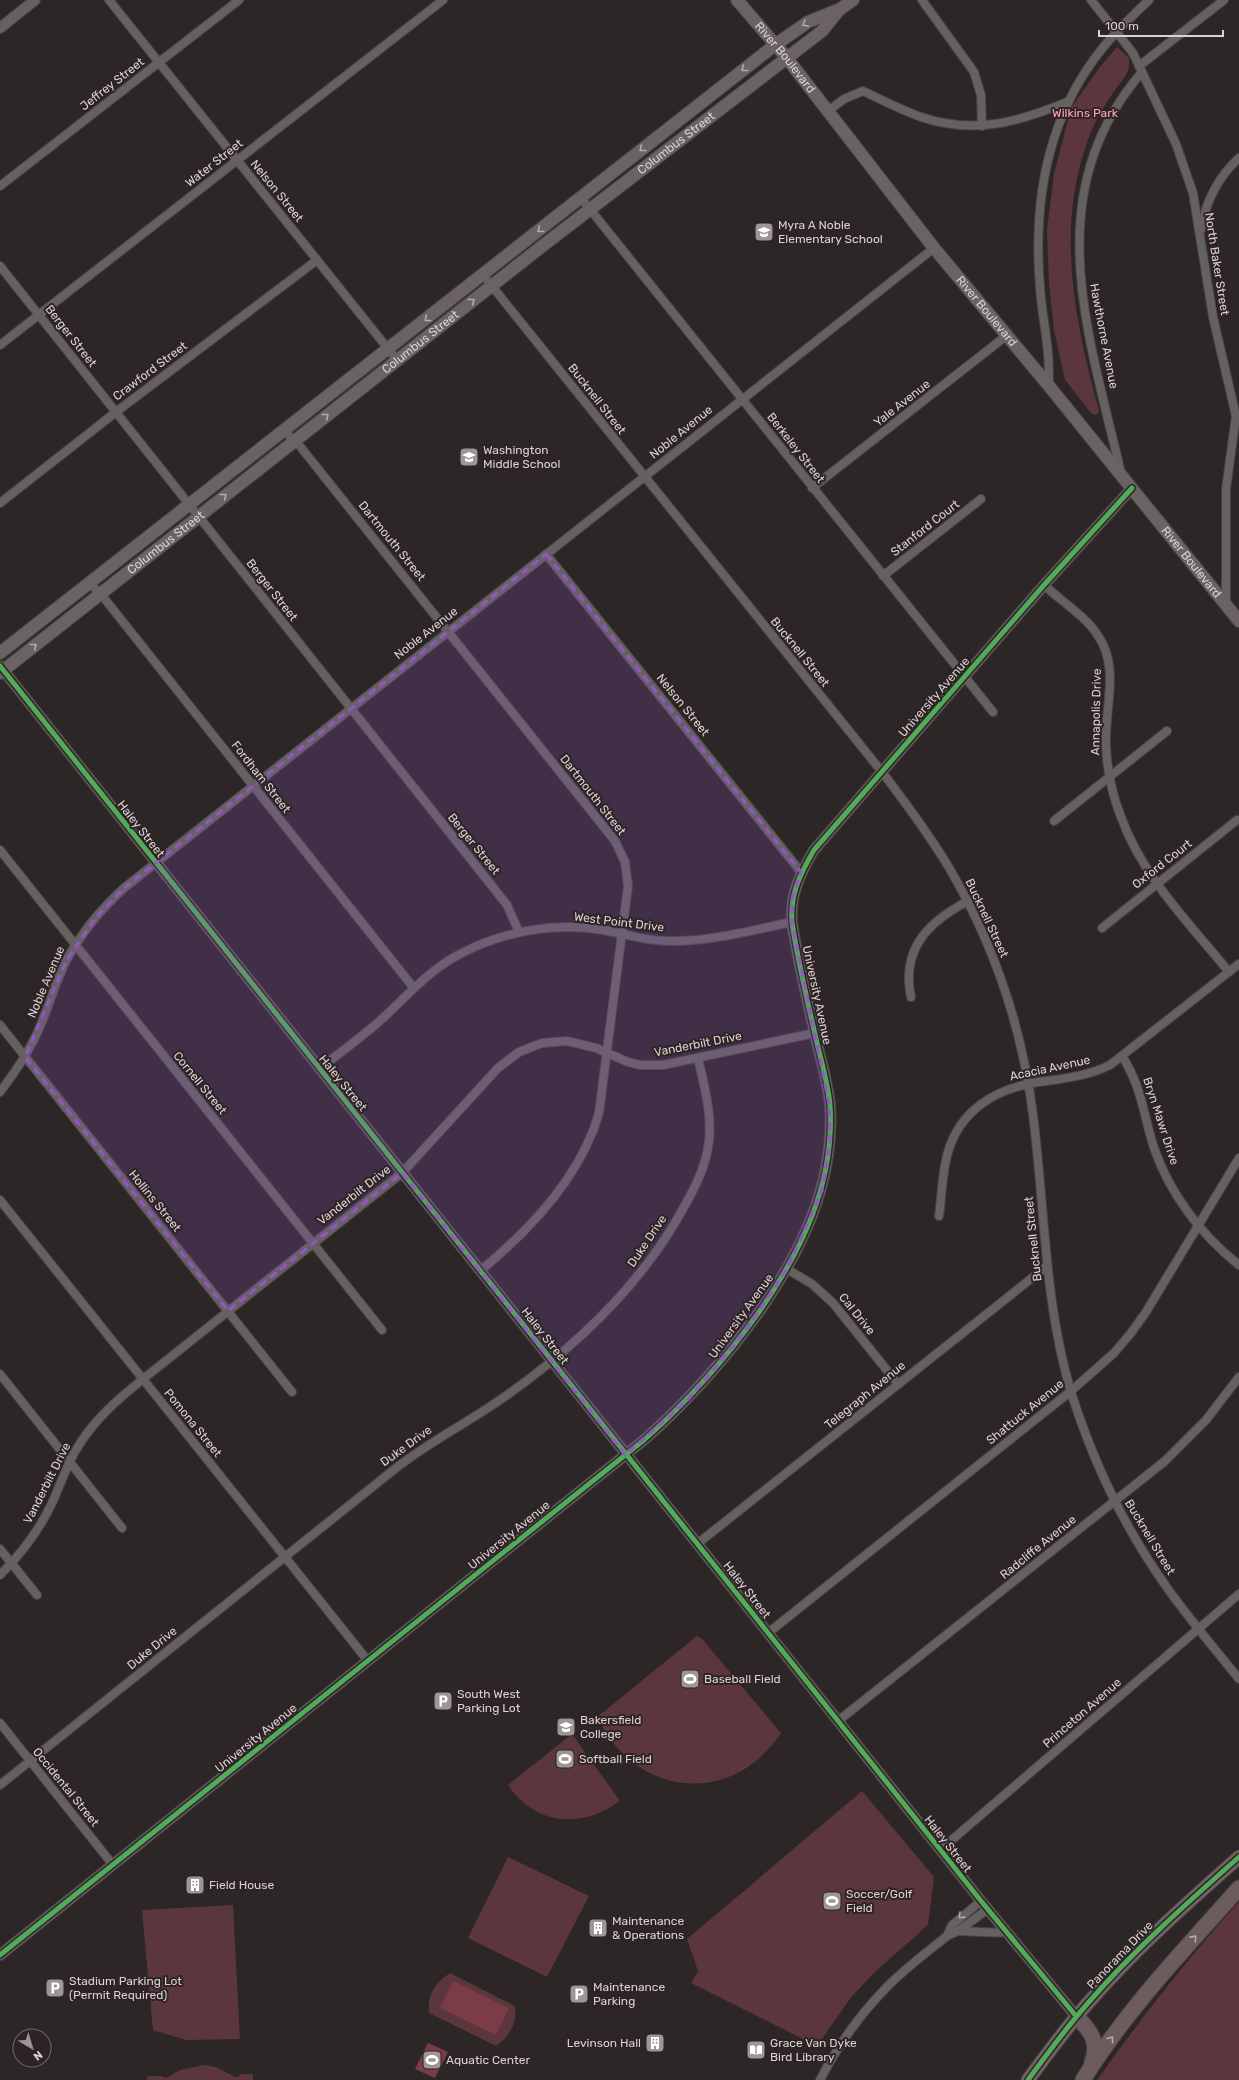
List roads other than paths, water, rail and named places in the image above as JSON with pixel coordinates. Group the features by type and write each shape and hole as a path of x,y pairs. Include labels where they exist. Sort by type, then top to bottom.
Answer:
{"highway":[{"path":"1086,2075 1116,2032 1158,1980 1239,1888"},
{"path":"1076,2016 1090,2030 1096,2046 1095,2056 1086,2075"}],"main road":[{"name":"River Boulevard","path":"737,0 786,57 827,112 934,248 1122,475 1239,620"},
{"name":"Columbus Street","path":"0,653 775,45 808,22 840,9 853,0"},
{"name":"Columbus Street","path":"1,670 590,209 786,57 822,31 840,9"},
{"name":"Panorama Drive","path":"1028,2080 1076,2016 1138,1950 1239,1856"}],"street":[{"path":"0,28 35,0"},
{"name":"Nelson Street","path":"109,0 397,360"},
{"name":"Jeffrey Street","path":"0,186 238,0"},
{"path":"428,0 434,7"},
{"name":"Water Street","path":"0,345 442,0"},
{"path":"922,0 974,72 981,95 982,126"},
{"name":"North Baker Street","path":"1091,0 1133,53 1176,144 1186,168 1193,193 1213,317 1236,416 1226,489 1226,605"},
{"path":"1049,386 1048,345 1039,281 1039,213 1043,179 1051,146 1069,101 1086,70 1116,32 1149,0"},
{"name":"Hawthorne Avenue","path":"1122,475 1084,304 1080,268 1079,232 1085,184 1096,145 1114,108 1140,69 1224,0"},
{"path":"827,112 844,99 862,91 923,118 959,125 982,126 1021,120 1069,101"},
{"path":"1202,248 1202,228 1208,203 1225,173 1239,158"},
{"name":"Berkeley Street","path":"581,198 993,712"},
{"name":"Noble Avenue","path":"0,1092 25,1057 41,1024 57,981 75,945 108,903 252,785 934,248"},
{"name":"Crawford Street","path":"0,503 116,412 317,260"},
{"name":"Berger Street","path":"0,266 507,905 519,932"},
{"name":"Bucknell Street","path":"483,275 643,477 882,772 930,837 968,901 985,938 1006,994 1016,1026 1028,1084 1047,1266 1057,1334 1071,1391 1094,1456 1115,1501 1149,1561 1199,1629 1239,1679"},
{"name":"Yale Avenue","path":"812,488 1006,336"},
{"path":"1236,416 1239,406"},
{"name":"Dartmouth Street","path":"283,431 295,440 615,841 621,850 625,862 628,886 599,1113 591,1136 579,1159 554,1196 515,1240 480,1270"},
{"name":"University Avenue","path":"0,1955 626,1455 666,1420 708,1378 744,1333 788,1269 811,1222 822,1191 830,1143 828,1091 792,922 792,899 801,872 814,850 1044,585 1132,488"},
{"name":"Stanford Court","path":"883,576 981,499"},
{"name":"Nelson Street","path":"546,554 801,872"},
{"name":"Fordham Street","path":"89,583 100,594 413,987"},
{"name":"Annapolis Drive","path":"1044,585 1090,626 1101,641 1109,659 1111,682 1106,721 1106,746 1110,777 1120,817 1128,836 1138,854 1158,883 1228,972"},
{"name":"Haley Street","path":"1,670 480,1270 940,1850 1076,2016"},
{"path":"1054,821 1167,731"},
{"name":"Oxford Court","path":"1102,928 1237,820"},
{"name":"Cornell Street","path":"0,850 382,1330"},
{"path":"911,997 909,979 910,966 918,943 935,921 968,901"},
{"name":"West Point Drive","path":"319,1069 384,1017 413,987 442,964 481,944 519,932 555,928 579,928 651,940 690,941 714,938 792,922"},
{"name":"Acacia Avenue","path":"939,1216 948,1152 960,1126 969,1115 990,1097 1013,1087 1097,1071 1122,1056 1239,964"},
{"name":"Hollins Street","path":"0,1025 292,1392"},
{"name":"Vanderbilt Drive","path":"0,1575 12,1564 41,1524 79,1445 104,1413 143,1379 402,1173 498,1068 519,1052 542,1043 567,1041 581,1043 628,1062 652,1066 698,1058 815,1033"},
{"name":"Bryn Mawr Drive","path":"1122,1056 1137,1083 1150,1134 1163,1169 1174,1189 1198,1226 1239,1265"},
{"name":"Duke Drive","path":"0,1785 412,1455 495,1403 551,1361 595,1323 636,1279 670,1231 695,1186 706,1156 710,1126 709,1109 698,1058"},
{"name":"Shattuck Avenue","path":"768,1633 1071,1391 1114,1353 1131,1334 1146,1312 1239,1158"},
{"name":"Pomona Street","path":"0,1200 368,1661"},
{"name":"Telegraph Avenue","path":"697,1544 1047,1266"},
{"name":"Cal Drive","path":"788,1269 812,1284 833,1303 898,1384"},
{"path":"0,1374 122,1528"},
{"name":"Radcliffe Avenue","path":"838,1721 1115,1501 1186,1441 1206,1420 1239,1377"},
{"path":"0,1549 37,1595"},
{"name":"Princeton Avenue","path":"940,1850 1239,1594"},
{"name":"Occidental Street","path":"0,1723 114,1865"},
{"path":"947,1936 952,1925 981,1901"},
{"path":"820,2080 830,2061 861,2017 885,1989 947,1936 958,1931 988,1909"},
{"path":"958,1931 982,1931 992,1934 1006,1932"}],"place":[{"name":"Myra A Noble Elementary School","path":"764,232"},
{"name":"Washington Middle School","path":"469,457"},
{"name":"Baseball Field","path":"690,1679"},
{"name":"South West Parking Lot","path":"443,1701"},
{"name":"Bakersfield College","path":"566,1727"},
{"name":"Softball Field","path":"565,1759"},
{"name":"Field House","path":"195,1885"},
{"name":"Soccer/Golf Field","path":"832,1901"},
{"name":"Maintenance & Operations","path":"598,1928"},
{"name":"Stadium Parking Lot (Permit Required)","path":"55,1988"},
{"name":"Maintenance Parking","path":"579,1994"},
{"name":"Levinson Hall","path":"655,2043"},
{"name":"Grace Van Dyke Bird Library","path":"756,2050"},
{"name":"Aquatic Center","path":"432,2060"}],"park label":[{"name":"Wilkins Park","path":"1085,113"}]}
